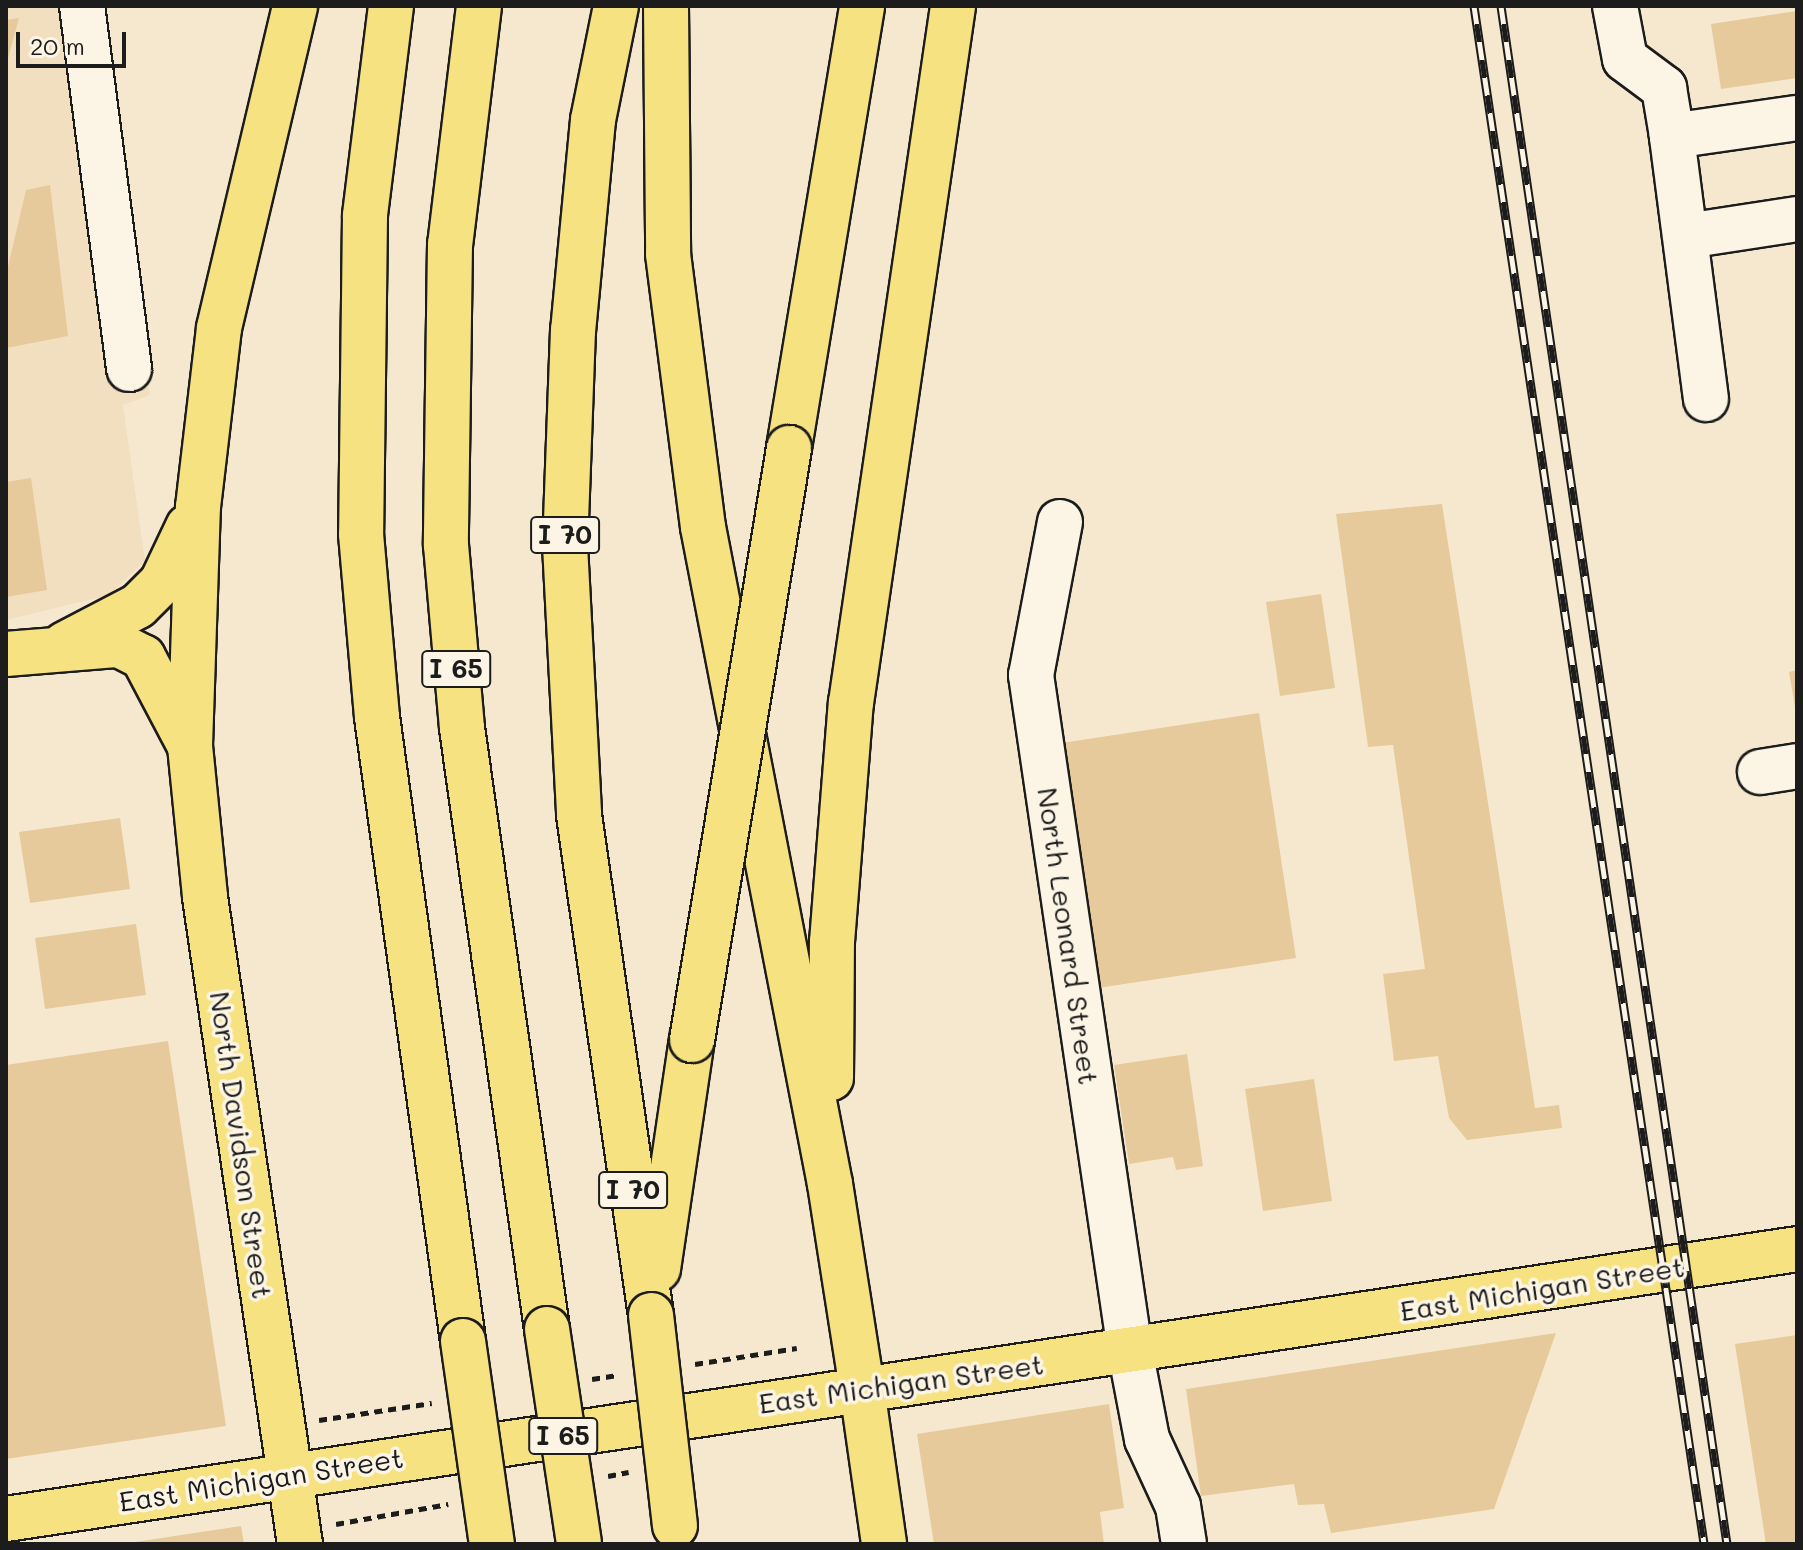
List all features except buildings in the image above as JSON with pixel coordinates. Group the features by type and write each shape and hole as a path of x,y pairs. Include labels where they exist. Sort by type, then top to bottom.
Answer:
{"main road":[{"path":"190,746 198,507 234,242 295,6"},
{"path":"391,6 365,216 361,534 377,717 492,1544"},
{"name":"I 65","path":"479,6 450,244 445,534 462,728 579,1544"},
{"name":"I 70","path":"616,6 593,120 573,330 565,545 579,815 651,1315"},
{"path":"666,6 668,254 703,527 830,1184 884,1544"},
{"path":"676,1535 651,1315 692,1040 862,6"},
{"path":"830,1184 832,942 851,703 953,6"},
{"path":"65,644 146,598 198,507"},
{"path":"6,654 65,644 119,645 143,657 190,746"},
{"name":"North Davidson Street","path":"190,746 300,1544"},
{"name":"East Michigan Street","path":"6,1519 1797,1249"}],"street":[{"path":"82,6 129,369"},
{"path":"1615,6 1625,59 1664,88 1687,236 1706,399"},
{"path":"1672,136 1797,118"},
{"path":"1687,236 1797,219"},
{"name":"North Leonard Street","path":"1060,522 1031,675 1130,1350 1147,1439 1178,1506 1184,1544"}],"shaded area":[{"path":"6,6 107,6 102,23 150,395 123,405 145,561 109,595 6,620"}],"railway":[{"path":"1474,6 1704,1544"},
{"path":"1501,6 1727,1544"}]}
